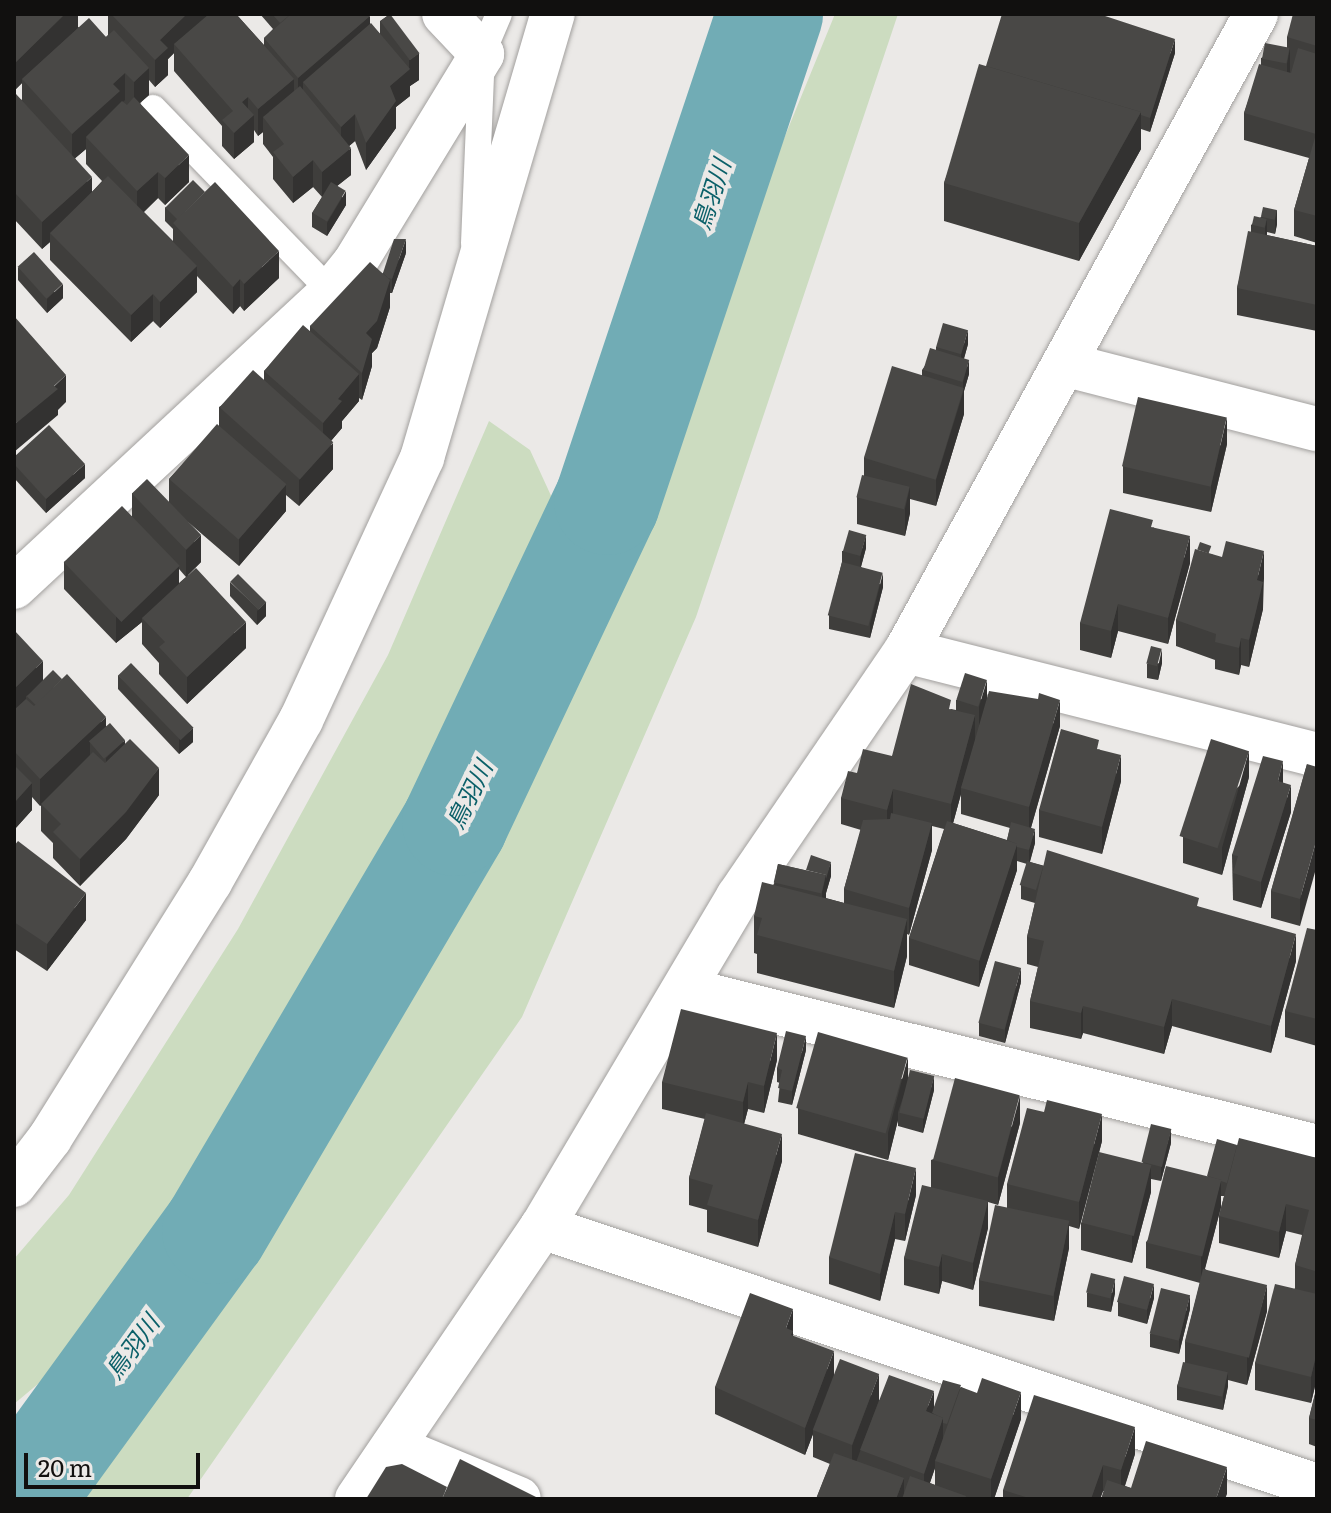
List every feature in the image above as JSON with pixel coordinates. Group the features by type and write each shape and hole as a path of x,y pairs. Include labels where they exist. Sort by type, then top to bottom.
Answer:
{"street":[{"path":"14,587 331,292 482,54 444,14"},
{"path":"14,1185 50,1138 210,882 301,720 422,458 477,262 553,14"},
{"path":"357,1499 542,1227 687,990 738,897 906,651 1067,365 1256,14"},
{"path":"1067,365 1317,429"},
{"path":"906,651 1317,755"},
{"path":"687,990 1317,1147"},
{"path":"542,1227 1317,1486"},
{"path":"393,1447 519,1499"}],"lane":[{"path":"477,262 471,225 482,54 499,14"},
{"path":"153,108 331,292"}],"green space":[{"path":"835,14 898,14 696,617 522,1017 187,1499 47,1499 270,1233 517,790"},
{"path":"489,421 530,450 559,513 553,570 320,1012 100,1332 14,1404 14,1259 69,1195 238,929 388,655"}],"building":[{"path":"14,14 65,14 14,64"},
{"path":"111,14 187,14 160,40 168,48 155,60"},
{"path":"209,14 236,14 294,79 258,109 248,97 242,102 254,115 234,133 222,120 233,111 174,44"},
{"path":"272,14 291,14 280,23"},
{"path":"291,14 370,16 298,78 264,38"},
{"path":"390,14 419,53 410,60 380,21"},
{"path":"1002,14 1099,14 1175,39 1150,118 1141,115 1141,112 986,66"},
{"path":"1293,14 1317,14 1317,46 1287,37"},
{"path":"89,18 106,37 114,30 149,68 134,82 125,73 113,84 120,91 72,134 22,79"},
{"path":"371,23 410,69 390,86 396,101 366,143 355,114 341,127 303,82"},
{"path":"1265,43 1290,48 1286,63 1262,59"},
{"path":"1298,48 1317,54 1317,216 1294,210 1316,134 1244,113 1259,64 1291,73"},
{"path":"979,64 1141,112 1079,223 944,183"},
{"path":"300,86 351,148 322,172 313,160 293,177 273,152 284,144 263,117"},
{"path":"16,94 92,177 42,222 14,192"},
{"path":"134,97 189,155 165,178 158,172 137,191 86,137 122,101 127,105"},
{"path":"108,176 197,266 160,302 153,294 131,315 50,233"},
{"path":"193,180 205,192 177,220 165,208"},
{"path":"215,182 279,251 244,284 240,279 233,287 173,223"},
{"path":"331,182 346,191 327,222 312,213"},
{"path":"1263,207 1277,210 1275,220 1261,217"},
{"path":"1254,216 1267,219 1265,228 1252,225"},
{"path":"1248,231 1317,246 1317,305 1237,288"},
{"path":"394,239 406,239 392,279 383,273"},
{"path":"34,252 63,284 46,299 18,267"},
{"path":"370,262 390,280 377,321 366,333 372,339 362,373 310,326"},
{"path":"14,316 66,375 54,386 58,389 14,425"},
{"path":"943,323 968,330 961,354 936,347"},
{"path":"303,325 359,374 323,423 264,371"},
{"path":"930,348 969,360 962,382 923,370"},
{"path":"892,366 964,388 936,480 864,458"},
{"path":"253,370 333,442 300,479 220,407"},
{"path":"1138,397 1227,417 1211,487 1122,466"},
{"path":"217,424 286,484 239,539 169,479"},
{"path":"49,425 85,464 46,499 14,464 14,457"},
{"path":"862,475 910,487 904,509 856,497"},
{"path":"147,479 201,535 186,550 132,494"},
{"path":"122,506 180,566 121,622 64,562"},
{"path":"1110,509 1153,520 1151,527 1190,536 1168,618 1118,604 1111,631 1080,623"},
{"path":"849,530 866,535 860,556 843,551"},
{"path":"1226,541 1264,551 1257,580 1263,582 1249,640 1241,638 1239,648 1215,642 1216,634 1176,620 1195,549 1222,557"},
{"path":"1200,542 1211,546 1209,554 1197,550"},
{"path":"842,562 883,573 868,626 828,615"},
{"path":"196,568 246,622 187,677 159,647 165,642 142,618"},
{"path":"238,574 266,602 259,610 230,582"},
{"path":"14,630 43,661 14,689"},
{"path":"1151,646 1162,649 1157,666 1146,663"},
{"path":"131,663 194,728 181,740 118,676"},
{"path":"53,670 62,679 36,705 27,696"},
{"path":"965,673 987,680 978,707 956,700"},
{"path":"67,674 106,717 40,779 14,751 14,710 26,699 34,706"},
{"path":"911,684 951,700 949,709 975,715 951,804 893,789 887,810 841,798 848,771 857,773 863,749 892,756"},
{"path":"989,691 1038,699 1039,693 1060,700 1029,807 961,788"},
{"path":"110,723 125,740 104,759 89,741"},
{"path":"1061,729 1099,740 1097,749 1121,755 1102,827 1039,810"},
{"path":"130,739 159,768 126,812 80,859 53,832 61,824 41,804 93,752 105,763"},
{"path":"1211,739 1249,751 1218,848 1179,836"},
{"path":"1263,756 1283,761 1278,781 1291,785 1261,882 1233,873 1238,856 1232,855"},
{"path":"1307,764 1317,767 1317,838 1300,899 1271,891"},
{"path":"14,765 32,783 14,803"},
{"path":"891,813 932,823 909,908 844,889 863,820 890,819"},
{"path":"947,821 1017,844 979,961 909,938"},
{"path":"1011,822 1035,829 1029,850 1007,840"},
{"path":"18,841 86,893 47,944 14,922 14,846"},
{"path":"1047,850 1199,898 1197,906 1296,934 1271,1026 1172,999 1164,1027 1083,1006 1081,1013 1030,1001 1044,941 1027,937"},
{"path":"811,855 831,862 826,879 826,875 806,870"},
{"path":"1027,861 1043,866 1036,890 1020,885"},
{"path":"778,864 826,875 821,894 774,883"},
{"path":"762,882 907,919 894,971 757,935 762,918 754,916"},
{"path":"1307,928 1317,930 1317,1019 1285,1011"},
{"path":"995,961 1021,968 1005,1030 978,1023"},
{"path":"681,1009 777,1033 764,1086 748,1082 743,1102 662,1082"},
{"path":"786,1031 806,1036 792,1091 778,1088 782,1070 777,1068"},
{"path":"818,1032 907,1058 886,1134 796,1108"},
{"path":"910,1070 934,1076 924,1119 899,1113"},
{"path":"955,1078 1020,1095 998,1177 933,1160"},
{"path":"1047,1100 1102,1114 1079,1202 1007,1184 1027,1108 1044,1112"},
{"path":"706,1113 782,1134 758,1220 707,1205 713,1185 689,1178"},
{"path":"1151,1124 1171,1129 1162,1167 1142,1162"},
{"path":"1239,1138 1317,1158 1315,1271 1295,1265 1309,1210 1286,1204 1279,1232 1219,1216"},
{"path":"1217,1139 1237,1145 1227,1183 1207,1176"},
{"path":"1099,1152 1151,1165 1134,1236 1081,1223"},
{"path":"855,1153 916,1168 905,1214 895,1212 880,1274 829,1257"},
{"path":"1166,1166 1221,1180 1202,1256 1147,1243"},
{"path":"922,1185 988,1201 973,1263 942,1254 939,1267 904,1258"},
{"path":"995,1205 1069,1221 1053,1296 979,1280"},
{"path":"1203,1269 1267,1285 1249,1358 1185,1342"},
{"path":"1091,1273 1115,1279 1110,1298 1086,1292"},
{"path":"1124,1276 1154,1284 1147,1310 1117,1302"},
{"path":"1275,1284 1317,1294 1317,1351 1311,1377 1255,1363"},
{"path":"1161,1288 1190,1295 1179,1341 1150,1334"},
{"path":"750,1293 793,1309 786,1328 793,1331 791,1335 834,1351 805,1428 715,1387"},
{"path":"840,1359 879,1374 852,1445 813,1430"},
{"path":"1183,1362 1228,1372 1222,1397 1177,1386"},
{"path":"889,1375 934,1391 926,1411 943,1418 924,1474 860,1450"},
{"path":"982,1378 1021,1392 991,1479 935,1461 961,1387 977,1393"},
{"path":"943,1380 961,1385 947,1424 943,1423 943,1418 932,1413"},
{"path":"1317,1386 1317,1420 1309,1418"},
{"path":"1034,1395 1135,1427 1121,1470 1103,1465 1091,1499 1032,1499 1003,1490"},
{"path":"1146,1441 1227,1467 1216,1499 1101,1499 1107,1480 1131,1488"},
{"path":"834,1453 904,1478 896,1499 816,1499"},
{"path":"460,1459 540,1499 442,1499"},
{"path":"402,1464 447,1487 442,1499 366,1499 386,1467"},
{"path":"910,1476 966,1496 965,1499 902,1499"}],"waterway":[{"name":"鳥羽川","path":"20,1499 215,1231 455,823 607,502 770,14"}]}
